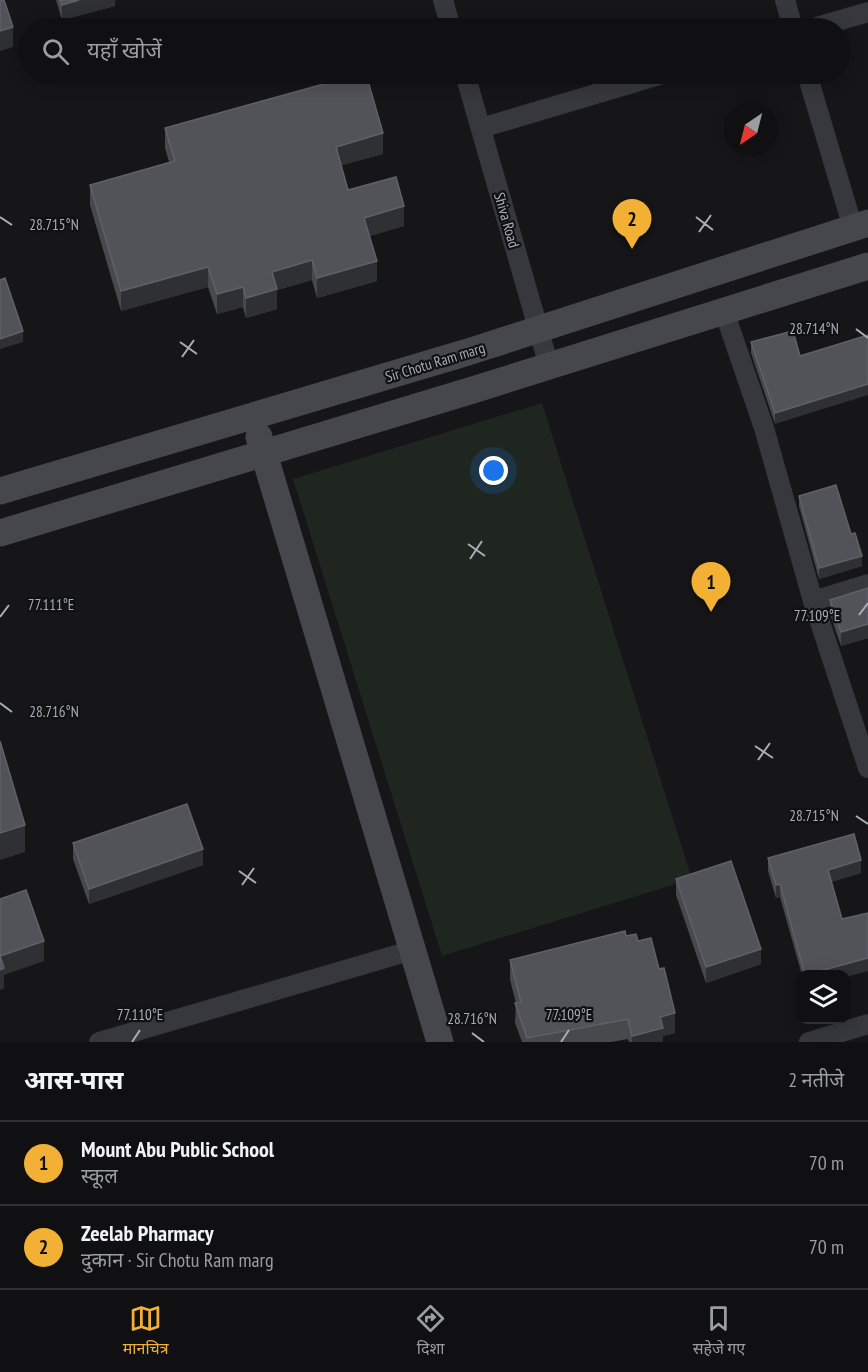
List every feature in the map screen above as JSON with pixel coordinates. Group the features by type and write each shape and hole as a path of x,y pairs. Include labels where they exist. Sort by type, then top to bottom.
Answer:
{"street":[{"path":"443,0 448,18"},
{"path":"784,0 790,18"},
{"path":"847,18 868,12"},
{"name":"Shiva Road","path":"468,84 549,366"},
{"path":"481,128 629,84"},
{"path":"810,84 860,226"},
{"name":"Sir Chotu Ram marg","path":"0,491 539,330 860,226"},
{"path":"0,533 264,454 868,266"},
{"path":"724,311 764,428 813,601 868,768"},
{"path":"253,416 440,1042"},
{"path":"813,601 868,584"},
{"path":"99,1042 413,950"},
{"path":"809,1042 868,1024"}],"shaded area":[{"path":"542,403 692,879 442,956 293,479"}],"building":[{"path":"0,0 4,0 13,27 0,31"},
{"path":"60,0 79,0 62,5"},
{"path":"324,84 369,84 383,133 336,147 348,190 396,177 404,206 364,218 377,261 317,278 312,260 272,272 277,289 246,298 243,287 217,294 208,267 121,291 90,185 175,161 165,128"},
{"path":"5,278 23,331 0,339 0,280"},
{"path":"793,331 800,356 868,335 868,384 775,413 751,342"},
{"path":"836,485 851,534 855,533 862,556 819,568 799,496"},
{"path":"868,588 868,624 841,632 830,600"},
{"path":"0,741 25,825 0,833"},
{"path":"187,804 203,849 89,889 73,843"},
{"path":"854,834 861,860 828,870 842,919 868,913 868,958 824,970 804,970 780,884 776,885 768,858"},
{"path":"731,861 761,949 706,967 676,879"},
{"path":"26,890 44,941 0,956 0,899"},
{"path":"625,931 626,936 636,934 638,941 651,938 659,969 664,968 675,1013 660,1017 663,1028 632,1036 628,1019 527,1038 515,1003 521,1002 510,960"},
{"path":"0,956 4,968 0,970"}],"place":[{"name":"Zeelab Pharmacy","path":"632,249"},
{"name":"Mount Abu Public School","path":"711,612"}]}
